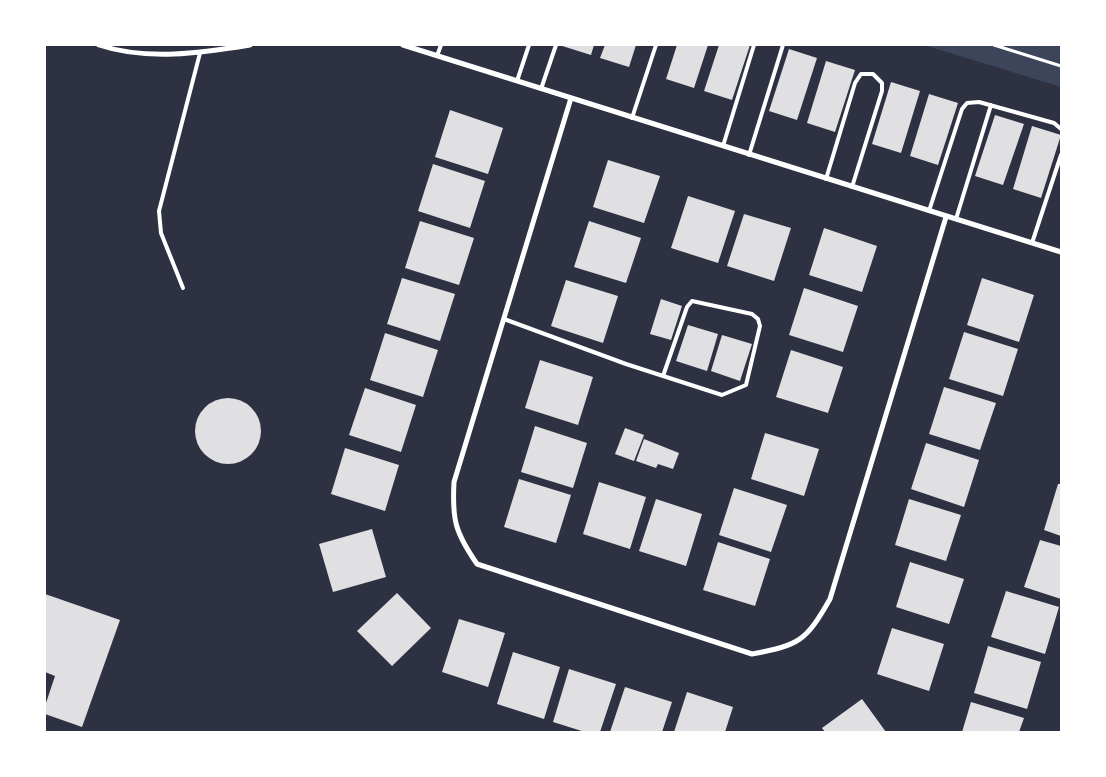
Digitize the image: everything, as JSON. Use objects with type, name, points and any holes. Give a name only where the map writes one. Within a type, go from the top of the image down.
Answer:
[{"type":"street","points":[[99,45],[152,53],[200,53],[250,45]]},
{"type":"street","points":[[403,45],[1061,252]]},
{"type":"street","points":[[570,98],[454,482],[452,512],[460,540],[477,564],[752,654],[788,647],[813,629],[830,599],[946,217]]},
{"type":"lane","points":[[438,56],[441,45]]},
{"type":"lane","points":[[517,81],[529,45]]},
{"type":"lane","points":[[541,89],[556,45]]},
{"type":"lane","points":[[632,118],[656,45]]},
{"type":"lane","points":[[723,146],[754,45]]},
{"type":"lane","points":[[749,155],[783,45]]},
{"type":"lane","points":[[183,288],[161,233],[158,211],[200,53]]},
{"type":"lane","points":[[826,179],[855,83],[861,74],[873,74],[882,83],[882,91],[852,187]]},
{"type":"lane","points":[[929,211],[962,109],[967,103],[973,101],[991,105],[1054,123],[1061,129]]},
{"type":"lane","points":[[956,219],[991,105]]},
{"type":"lane","points":[[1032,243],[1061,155]]},
{"type":"lane","points":[[504,319],[663,376],[722,395],[746,385],[760,326],[758,319],[752,314],[692,300],[687,306],[663,376]]},
{"type":"path","points":[[994,45],[1061,66]]},
{"type":"shaded area","points":[[924,45],[1061,45],[1061,87]]},
{"type":"building","points":[[559,45],[594,45],[591,55]]},
{"type":"building","points":[[605,45],[636,45],[629,67],[600,58]]},
{"type":"building","points":[[677,45],[708,45],[694,88],[666,79]]},
{"type":"building","points":[[719,45],[750,45],[732,100],[704,91]]},
{"type":"building","points":[[789,49],[817,58],[797,120],[769,111]]},
{"type":"building","points":[[826,61],[855,70],[835,132],[807,123]]},
{"type":"building","points":[[891,82],[920,91],[901,153],[872,144]]},
{"type":"building","points":[[929,94],[958,103],[938,165],[910,156]]},
{"type":"building","points":[[450,110],[503,128],[488,174],[435,157]]},
{"type":"building","points":[[995,115],[1024,124],[1003,185],[975,176]]},
{"type":"building","points":[[1032,126],[1061,135],[1041,198],[1013,189]]},
{"type":"building","points":[[608,160],[660,176],[644,223],[593,207]]},
{"type":"building","points":[[433,164],[485,181],[470,228],[418,211]]},
{"type":"building","points":[[688,196],[735,211],[718,263],[671,248]]},
{"type":"building","points":[[744,214],[791,228],[774,281],[727,266]]},
{"type":"building","points":[[420,221],[474,238],[459,285],[405,268]]},
{"type":"building","points":[[589,221],[641,238],[626,283],[574,267]]},
{"type":"building","points":[[824,228],[877,246],[862,292],[809,275]]},
{"type":"building","points":[[402,278],[455,294],[440,341],[387,324]]},
{"type":"building","points":[[982,278],[1034,295],[1019,342],[967,325]]},
{"type":"building","points":[[566,280],[618,296],[603,343],[551,326]]},
{"type":"building","points":[[804,288],[858,306],[843,352],[789,335]]},
{"type":"building","points":[[661,299],[682,306],[671,340],[650,334]]},
{"type":"building","points":[[688,325],[718,334],[707,371],[676,361]]},
{"type":"building","points":[[964,332],[1018,349],[1003,396],[949,379]]},
{"type":"building","points":[[385,333],[438,350],[423,397],[370,380]]},
{"type":"building","points":[[722,335],[752,344],[740,381],[711,371]]},
{"type":"building","points":[[791,350],[843,367],[828,413],[776,397]]},
{"type":"building","points":[[540,360],[593,377],[578,425],[525,408]]},
{"type":"building","points":[[944,387],[996,403],[980,450],[929,434]]},
{"type":"building","points":[[365,388],[416,405],[401,452],[349,435]]},
{"type":"building","points":[[221,398],[235,398],[247,403],[256,412],[261,424],[259,444],[252,455],[235,464],[221,464],[209,459],[200,450],[195,438],[195,424],[200,412],[209,403]]},
{"type":"building","points":[[535,426],[587,443],[573,488],[521,472]]},
{"type":"building","points":[[625,428],[644,435],[634,461],[615,454]]},
{"type":"building","points":[[765,433],[819,449],[804,496],[751,479]]},
{"type":"building","points":[[644,439],[679,453],[673,469],[658,464],[656,468],[636,461]]},
{"type":"building","points":[[926,443],[979,460],[964,507],[911,489]]},
{"type":"building","points":[[345,448],[399,465],[385,511],[331,494]]},
{"type":"building","points":[[519,479],[571,495],[556,543],[504,527]]},
{"type":"building","points":[[599,482],[646,497],[630,549],[583,534]]},
{"type":"building","points":[[1058,484],[1061,484],[1061,536],[1044,530]]},
{"type":"building","points":[[734,488],[787,505],[771,552],[719,535]]},
{"type":"building","points":[[656,499],[702,514],[686,566],[639,551]]},
{"type":"building","points":[[909,499],[961,515],[946,561],[895,545]]},
{"type":"building","points":[[372,529],[386,577],[333,592],[319,544]]},
{"type":"building","points":[[1040,540],[1061,546],[1061,599],[1024,587]]},
{"type":"building","points":[[718,542],[770,559],[755,606],[703,590]]},
{"type":"building","points":[[910,562],[964,579],[949,624],[896,607]]},
{"type":"building","points":[[1006,591],[1059,607],[1045,654],[991,637]]},
{"type":"building","points":[[397,593],[431,628],[392,666],[357,631]]},
{"type":"building","points":[[45,594],[120,620],[82,727],[45,714],[45,706],[55,676],[45,672]]},
{"type":"building","points":[[459,619],[505,633],[488,687],[442,672]]},
{"type":"building","points":[[892,628],[944,644],[929,691],[877,674]]},
{"type":"building","points":[[988,646],[1041,662],[1027,709],[974,693]]},
{"type":"building","points":[[513,652],[560,667],[544,719],[497,704]]},
{"type":"building","points":[[569,669],[616,684],[600,732],[585,732],[553,722]]},
{"type":"building","points":[[625,687],[672,702],[662,732],[610,732]]},
{"type":"building","points":[[687,692],[733,707],[725,732],[674,732]]},
{"type":"building","points":[[862,699],[886,732],[825,732],[822,728]]},
{"type":"building","points":[[971,702],[1024,718],[1019,732],[962,732]]}]
